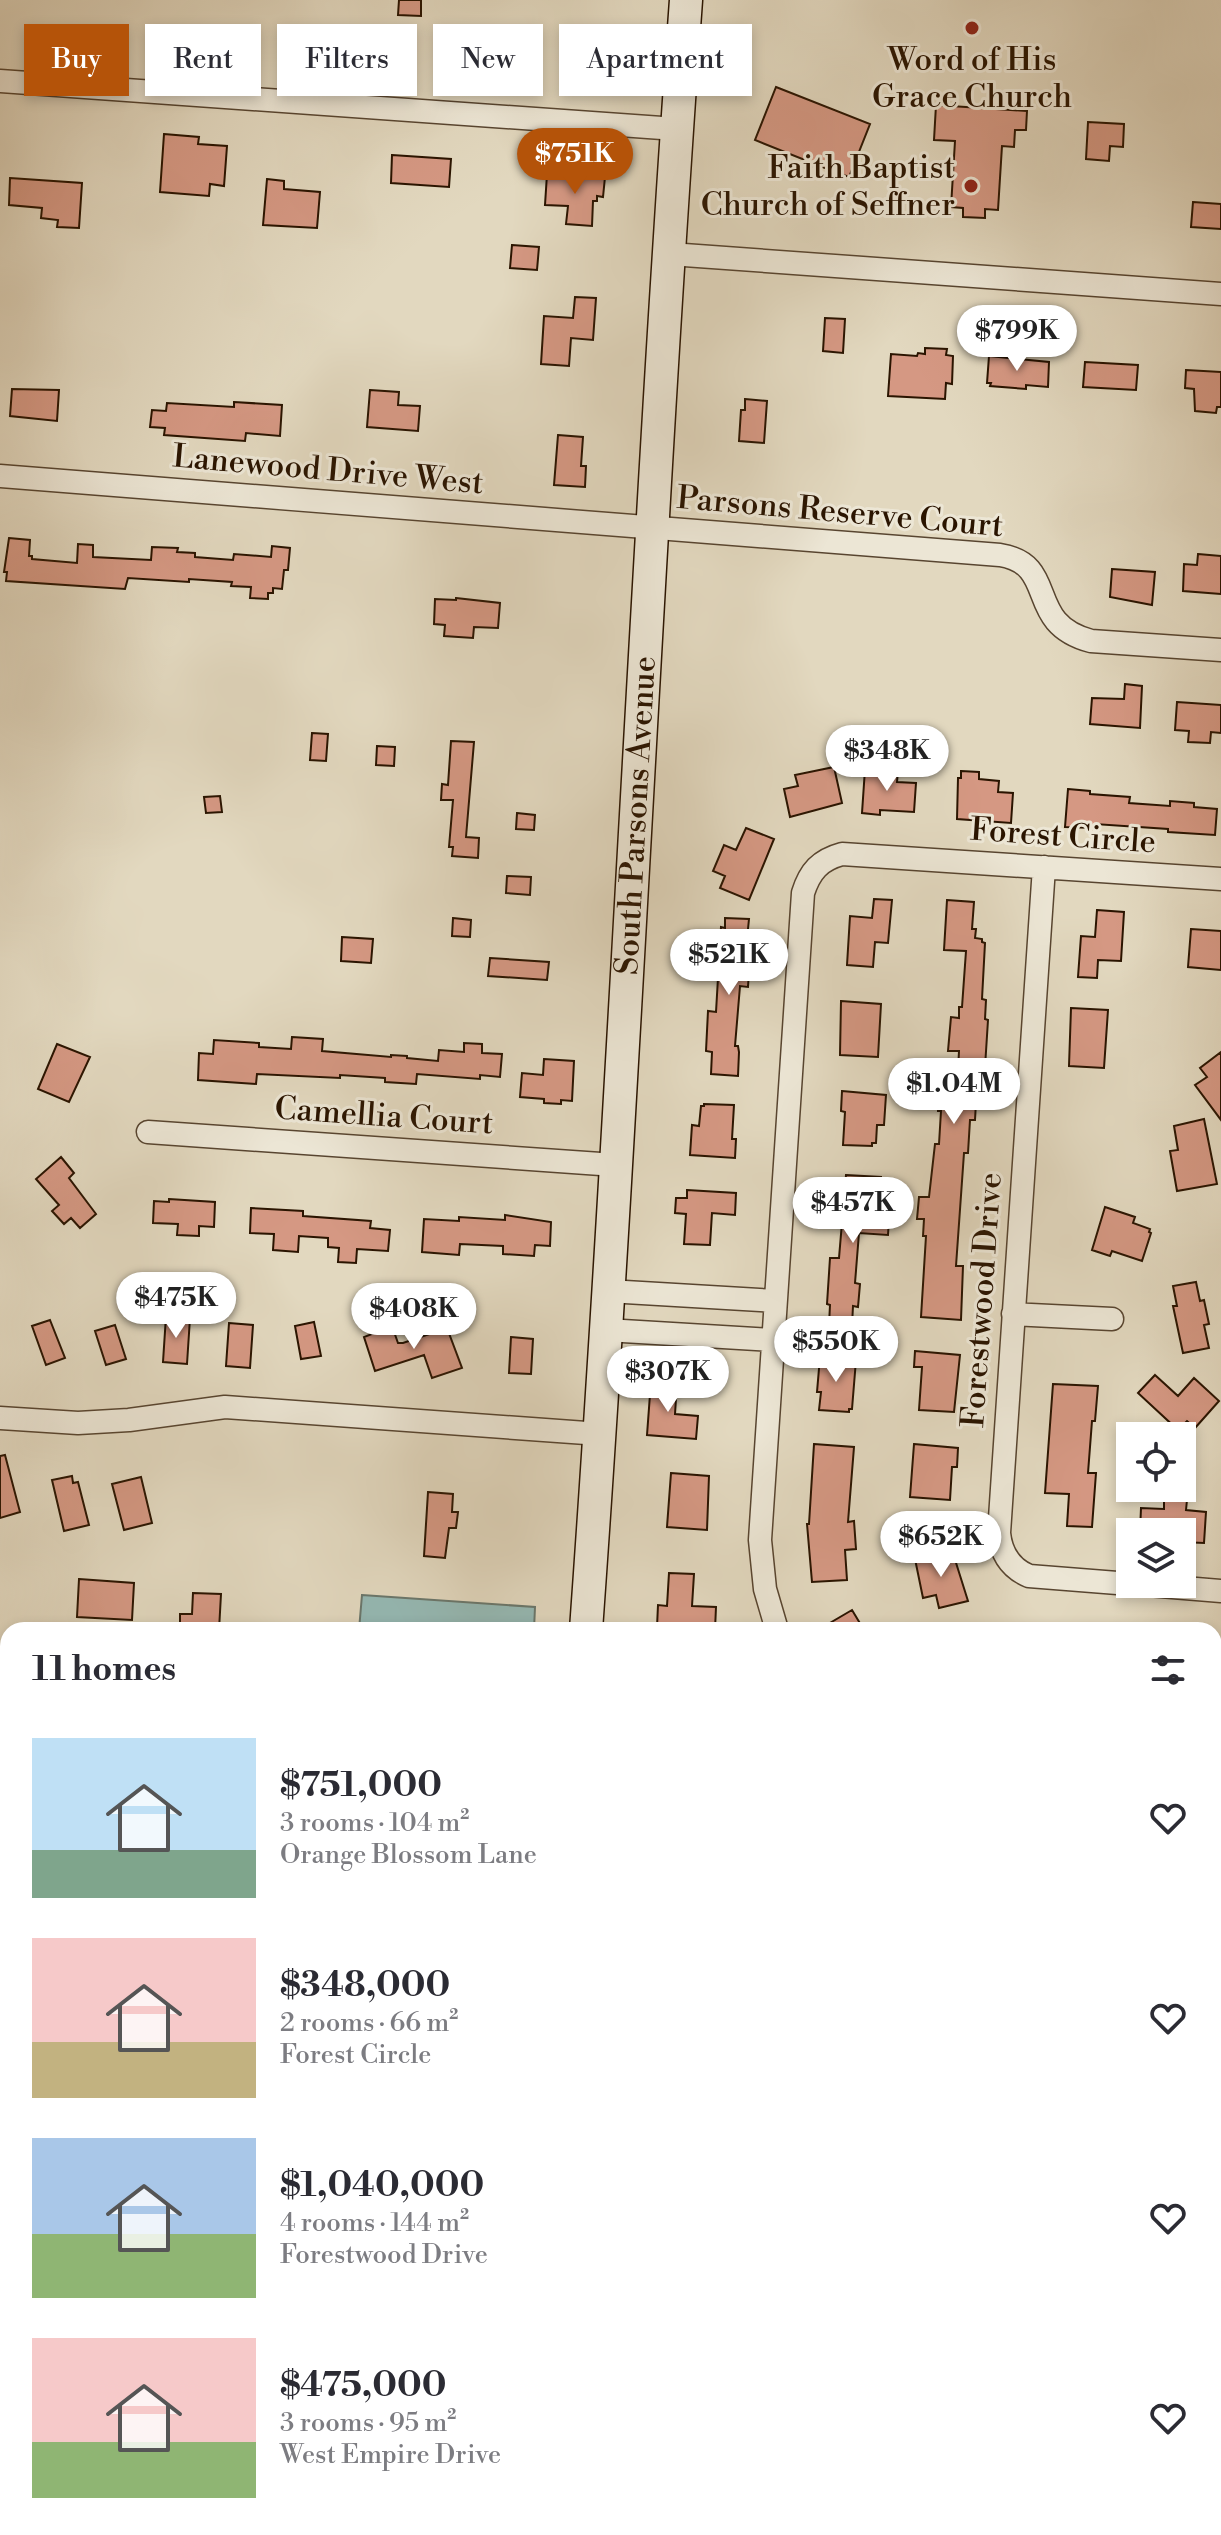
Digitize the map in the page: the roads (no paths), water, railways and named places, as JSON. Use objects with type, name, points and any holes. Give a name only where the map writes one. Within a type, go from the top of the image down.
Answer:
[{"type":"main road","name":"South Parsons Avenue","points":[[587,1622],[600,1434],[650,527],[686,0]]},
{"type":"street","points":[[0,81],[676,129]]},
{"type":"street","points":[[670,254],[1221,294]]},
{"type":"street","name":"Lanewood Drive West","points":[[0,476],[650,527]]},
{"type":"street","name":"Parsons Reserve Court","points":[[650,527],[1013,557],[1033,570],[1045,606],[1052,617],[1075,637],[1091,641],[1221,650]]},
{"type":"street","name":"Forest Circle","points":[[775,1622],[765,1589],[760,1540],[803,893],[808,878],[826,858],[842,854],[1221,879]]},
{"type":"street","name":"Forestwood Drive","points":[[1044,867],[1000,1547],[1017,1571],[1029,1576],[1116,1583]]},
{"type":"street","name":"Camellia Court","points":[[148,1132],[615,1165]]},
{"type":"street","points":[[608,1291],[775,1301]]},
{"type":"street","points":[[1013,1314],[1112,1319]]},
{"type":"street","points":[[606,1330],[773,1340]]},
{"type":"street","points":[[0,1418],[78,1423],[129,1420],[225,1407],[600,1434]]},
{"type":"street","points":[[1196,1589],[1221,1591]]},
{"type":"water","points":[[362,1595],[535,1607],[534,1622],[360,1622]]},
{"type":"place","name":"Word of His Grace Church","points":[[972,28]]},
{"type":"place","name":"Faith Baptist Church of Seffner","points":[[971,186]]}]
